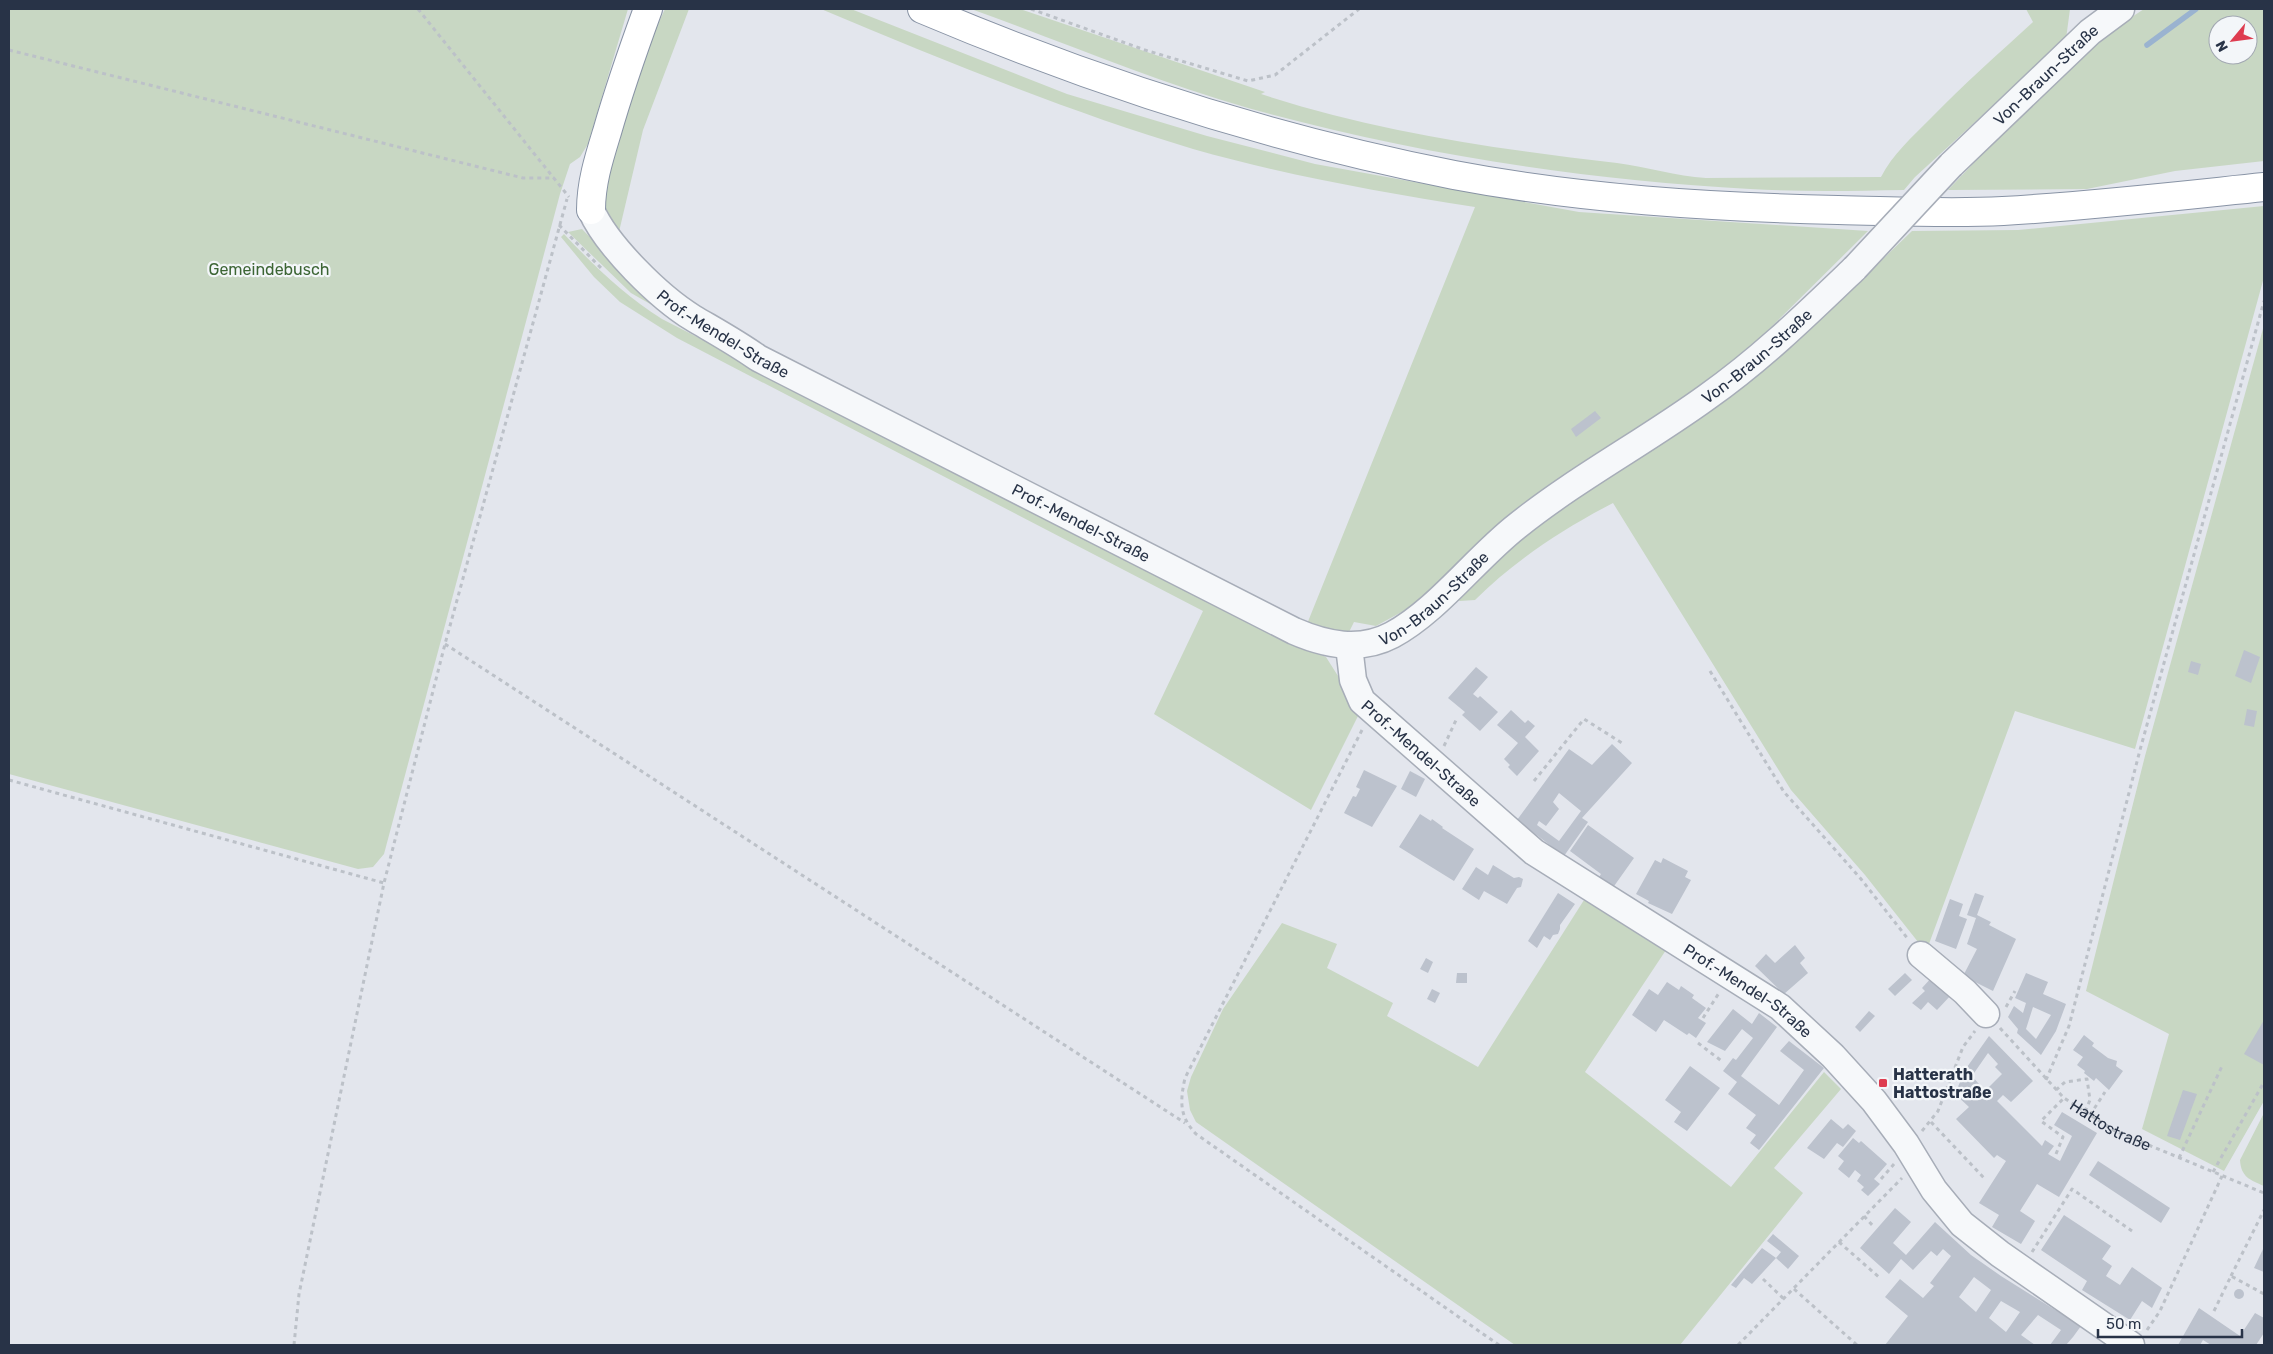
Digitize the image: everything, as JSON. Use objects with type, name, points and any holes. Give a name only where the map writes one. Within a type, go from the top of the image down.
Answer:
[{"type":"highway","points":[[591,210],[591,196],[597,167],[624,75],[648,9]]},
{"type":"highway","points":[[922,9],[983,35],[1130,88],[1256,127],[1366,156],[1455,175],[1556,190],[1657,201],[1773,209],[2002,212],[2264,187]]},
{"type":"street","name":"Von-Braun-Straße","points":[[1350,646],[1375,642],[1392,635],[1408,624],[1428,609],[1516,526],[1569,486],[1706,398],[1762,357],[1855,268],[1951,165],[2090,32],[2121,9]]},
{"type":"street","name":"Prof.-Mendel-Straße","points":[[591,210],[603,233],[682,311],[729,337],[758,358],[1294,630],[1331,645],[1350,646],[1353,680],[1362,701],[1372,710],[1534,852],[1780,1008],[1809,1032],[1853,1076],[1911,1153],[1942,1201],[1962,1224],[2021,1269],[2139,1338]]},
{"type":"street","points":[[1921,955],[1964,992],[1986,1014]]},
{"type":"path","points":[[294,1345],[299,1294],[384,884],[445,644],[568,196],[418,9]]},
{"type":"path","points":[[1031,9],[1145,50],[1248,81],[1275,75],[1359,9]]},
{"type":"path","points":[[9,50],[523,178],[554,178]]},
{"type":"path","points":[[2046,1080],[2069,1026],[2140,750],[2264,301]]},
{"type":"path","points":[[445,644],[1186,1123],[1196,1134],[1499,1345]]},
{"type":"path","points":[[1710,672],[1784,792],[1862,879],[1921,955]]},
{"type":"path","points":[[1186,1123],[1182,1108],[1185,1078],[1372,710]]},
{"type":"path","points":[[1435,764],[1457,718]]},
{"type":"path","points":[[1534,781],[1584,719],[1622,744]]},
{"type":"path","points":[[9,780],[384,884]]},
{"type":"path","points":[[1738,1345],[1864,1216],[1911,1153],[1938,1111],[1963,1046],[1986,1014]]},
{"type":"path","name":"Hattostraße","points":[[1986,1014],[2055,1090],[2085,1112],[2115,1131],[2264,1193]]},
{"type":"path","points":[[1698,1043],[1724,1062]]},
{"type":"path","points":[[2179,1158],[2223,1064]]},
{"type":"path","points":[[2055,1090],[2065,1082],[2087,1079],[2090,1100],[2085,1112]]},
{"type":"path","points":[[2213,1172],[2264,1082]]},
{"type":"path","points":[[2090,1115],[2105,1092]]},
{"type":"path","points":[[2056,1154],[2063,1137],[2041,1121],[2064,1098]]},
{"type":"path","points":[[1931,1122],[1985,1180]]},
{"type":"path","points":[[2139,1338],[2160,1311],[2222,1176]]},
{"type":"path","points":[[2021,1269],[2072,1189],[2132,1231]]},
{"type":"path","points":[[2214,1311],[2264,1210]]},
{"type":"path","points":[[1864,1216],[1874,1227]]},
{"type":"path","points":[[1840,1242],[1880,1278]]},
{"type":"path","points":[[2231,1276],[2264,1294]]},
{"type":"path","points":[[1763,1279],[1784,1298]]},
{"type":"path","points":[[1794,1289],[1857,1345]]},
{"type":"green space","name":"Gemeindebusch","points":[[9,9],[628,9],[588,144],[580,157],[570,164],[560,194],[384,854],[373,867],[358,869],[9,774]]},
{"type":"green space","points":[[665,9],[689,9],[643,130],[618,236],[602,205],[602,197],[637,78]]},
{"type":"green space","points":[[821,9],[851,9],[1067,94],[1207,136],[1315,164],[1579,212],[1868,231],[1729,369],[1480,546],[1409,608],[1376,626],[1354,622],[1349,632],[1328,630],[1307,624],[1475,207],[1333,182],[1193,149],[1098,118],[959,66]]},
{"type":"green space","points":[[971,9],[1020,9],[1265,92],[1261,94],[1348,119],[1482,145],[1617,163],[1706,178],[1881,177],[1897,153],[1910,139],[2033,22],[2026,9],[2070,9],[2066,39],[1915,177],[1904,190],[1788,191],[1687,185],[1560,171],[1433,151],[1371,138],[1248,108],[1178,86]]},
{"type":"green space","points":[[2144,9],[2264,9],[2264,161],[2175,171],[2087,189],[1948,190],[2017,117],[2065,70]]},
{"type":"green space","points":[[2264,206],[2264,277],[2135,749],[2015,711],[1926,952],[1865,875],[1791,790],[1613,503],[1540,546],[1490,585],[1475,600],[1460,601],[1453,598],[1493,557],[1838,302],[1912,231],[2018,230]]},
{"type":"green space","points":[[582,229],[611,259],[715,341],[631,293],[568,232]]},
{"type":"green space","points":[[564,234],[610,280],[662,319],[1299,646],[1326,657],[1357,706],[1358,716],[1311,810],[1154,714],[1203,611],[677,338],[620,302],[594,277],[561,237]]},
{"type":"green space","points":[[2264,325],[2264,1101],[2224,1171],[2142,1129],[2169,1034],[2086,991],[2145,756]]},
{"type":"green space","points":[[1584,900],[1666,950],[1585,1072],[1731,1187],[1824,1072],[1841,1089],[1774,1168],[1803,1193],[1680,1345],[1515,1345],[1196,1122],[1190,1110],[1187,1091],[1191,1077],[1223,1009],[1282,923],[1337,944],[1327,968],[1393,1003],[1387,1016],[1478,1067]]},
{"type":"green space","points":[[2264,1113],[2264,1186],[2251,1180],[2244,1174],[2240,1160]]},
{"type":"building","points":[[1595,411],[1601,418],[1576,437],[1571,429]]},
{"type":"building","points":[[2244,650],[2260,657],[2251,683],[2235,676]]},
{"type":"building","points":[[2191,661],[2201,664],[2198,675],[2188,672]]},
{"type":"building","points":[[1476,667],[1488,677],[1473,694],[1478,698],[1480,696],[1498,712],[1480,731],[1462,715],[1465,712],[1448,698]]},
{"type":"building","points":[[2247,709],[2257,711],[2254,727],[2244,725]]},
{"type":"building","points":[[1511,710],[1525,723],[1528,720],[1535,726],[1525,737],[1539,751],[1517,776],[1508,767],[1510,765],[1504,759],[1518,743],[1497,725]]},
{"type":"building","points":[[1612,744],[1632,763],[1582,818],[1588,822],[1564,856],[1517,820],[1569,749],[1592,765]],"holes":[[[1559,793],[1581,811],[1559,841],[1537,825],[1539,821],[1546,826],[1559,809],[1553,802]]]},
{"type":"building","points":[[1364,770],[1397,786],[1372,827],[1344,813],[1353,796],[1356,797],[1360,789],[1356,787]]},
{"type":"building","points":[[1410,771],[1425,779],[1416,797],[1401,789]]},
{"type":"building","points":[[1420,814],[1431,821],[1432,819],[1442,828],[1474,849],[1454,881],[1399,847]]},
{"type":"building","points":[[1588,825],[1634,858],[1612,889],[1598,879],[1601,874],[1570,851]]},
{"type":"building","points":[[1663,858],[1688,871],[1685,877],[1691,880],[1672,914],[1648,903],[1649,901],[1636,894],[1655,860],[1661,863]]},
{"type":"building","points":[[1493,865],[1514,878],[1519,877],[1523,879],[1521,887],[1517,888],[1507,904],[1484,891],[1479,900],[1462,889],[1476,867],[1488,875]]},
{"type":"building","points":[[1558,893],[1575,904],[1560,925],[1558,934],[1553,935],[1550,940],[1544,936],[1537,948],[1528,941]]},
{"type":"building","points":[[1975,893],[1984,896],[1977,915],[1991,922],[1989,925],[2016,939],[1993,991],[1963,976],[1977,949],[1967,944],[1976,918],[1967,915]]},
{"type":"building","points":[[1950,899],[1963,904],[1959,916],[1967,919],[1956,949],[1935,941]]},
{"type":"building","points":[[1795,945],[1805,958],[1800,963],[1808,973],[1784,994],[1755,966],[1766,954],[1775,963]]},
{"type":"building","points":[[1426,958],[1433,962],[1428,973],[1420,969]]},
{"type":"building","points":[[1457,973],[1467,973],[1467,983],[1456,983]]},
{"type":"building","points":[[1905,973],[1912,980],[1895,996],[1888,989]]},
{"type":"building","points":[[2026,973],[2048,982],[2043,994],[2066,1004],[2056,1031],[2041,1055],[2017,1033],[2018,1029],[2008,1017],[2014,1006],[2023,1013],[2026,1003],[2015,998]],"holes":[[[2033,1007],[2051,1015],[2036,1039],[2026,1029]]]},
{"type":"building","points":[[1933,976],[1952,994],[1937,1010],[1928,1002],[1921,1010],[1912,1003],[1925,991],[1922,988]]},
{"type":"building","points":[[1667,982],[1679,990],[1681,986],[1694,995],[1692,998],[1706,1008],[1698,1018],[1706,1023],[1696,1038],[1689,1033],[1687,1035],[1664,1020],[1656,1032],[1632,1015],[1649,989],[1658,995]]},
{"type":"building","points":[[1432,989],[1440,993],[1435,1003],[1427,999]]},
{"type":"building","points":[[1733,1009],[1752,1024],[1759,1013],[1777,1027],[1741,1076],[1779,1105],[1804,1070],[1780,1051],[1789,1041],[1824,1068],[1759,1150],[1750,1143],[1756,1135],[1746,1128],[1756,1115],[1728,1094],[1737,1082],[1723,1071],[1733,1058],[1736,1060],[1753,1038],[1742,1029],[1725,1051],[1707,1042]]},
{"type":"building","points":[[1869,1011],[1875,1016],[1860,1032],[1855,1027]]},
{"type":"building","points":[[2264,1020],[2264,1065],[2244,1054]]},
{"type":"building","points":[[2084,1035],[2094,1043],[2092,1046],[2108,1058],[2117,1061],[2116,1066],[2123,1071],[2109,1090],[2096,1078],[2094,1081],[2077,1065],[2083,1057],[2073,1050]]},
{"type":"building","points":[[1989,1036],[2033,1081],[2011,1102],[2003,1095],[1997,1101],[2042,1146],[2045,1140],[2054,1146],[2048,1154],[2060,1161],[2072,1136],[2054,1125],[2062,1112],[2097,1133],[2059,1197],[2037,1184],[2020,1211],[2035,1221],[2021,1244],[1992,1227],[1999,1215],[1979,1203],[2006,1161],[1997,1155],[1994,1158],[1956,1119],[1969,1107],[1955,1094],[1965,1070]],"holes":[[[1988,1053],[1998,1064],[1995,1067],[2002,1074],[1985,1091],[1972,1076]]]},
{"type":"building","points":[[1690,1066],[1720,1088],[1687,1131],[1674,1122],[1681,1112],[1665,1100]]},
{"type":"building","points":[[2183,1090],[2197,1094],[2180,1140],[2167,1136]]},
{"type":"building","points":[[1831,1119],[1843,1129],[1848,1124],[1856,1131],[1843,1147],[1837,1143],[1824,1159],[1807,1148]]},
{"type":"building","points":[[1853,1138],[1859,1143],[1861,1141],[1887,1164],[1874,1179],[1880,1184],[1868,1196],[1861,1190],[1864,1187],[1857,1181],[1861,1175],[1855,1170],[1849,1178],[1838,1169],[1844,1161],[1838,1156]]},
{"type":"building","points":[[2098,1161],[2170,1208],[2161,1223],[2089,1175]]},
{"type":"building","points":[[1895,1208],[1911,1222],[1893,1243],[1906,1255],[1935,1222],[1971,1255],[2081,1326],[2066,1345],[2050,1345],[2061,1330],[2038,1315],[2021,1335],[2035,1345],[1885,1345],[1908,1316],[1885,1297],[1900,1279],[1923,1298],[1934,1286],[1930,1283],[1951,1256],[1943,1249],[1937,1256],[1931,1251],[1913,1270],[1901,1259],[1889,1274],[1860,1248]],"holes":[[[1974,1277],[1991,1290],[1976,1312],[1959,1297]],[[2001,1301],[2020,1312],[2006,1332],[1989,1318]]]},
{"type":"building","points":[[2064,1215],[2111,1246],[2102,1259],[2112,1266],[2106,1276],[2120,1285],[2132,1267],[2162,1288],[2152,1308],[2142,1301],[2130,1320],[2082,1290],[2087,1281],[2041,1250]]},
{"type":"building","points":[[1773,1234],[1799,1256],[1788,1269],[1776,1258],[1781,1252],[1767,1241]]},
{"type":"building","points":[[2264,1247],[2264,1272],[2254,1268]]},
{"type":"building","points":[[1762,1248],[1776,1258],[1752,1284],[1744,1278],[1736,1288],[1731,1285]]},
{"type":"building","points":[[2237,1289],[2241,1289],[2244,1294],[2243,1298],[2237,1299],[2234,1296],[2234,1292]]},
{"type":"building","points":[[2199,1308],[2240,1336],[2255,1313],[2264,1318],[2264,1333],[2256,1345],[2211,1345],[2203,1340],[2200,1345],[2178,1345]]},
{"type":"waterway","points":[[2147,45],[2196,9]]},
{"type":"place","name":"Hatterath Hattostraße","points":[[1883,1083]]}]
